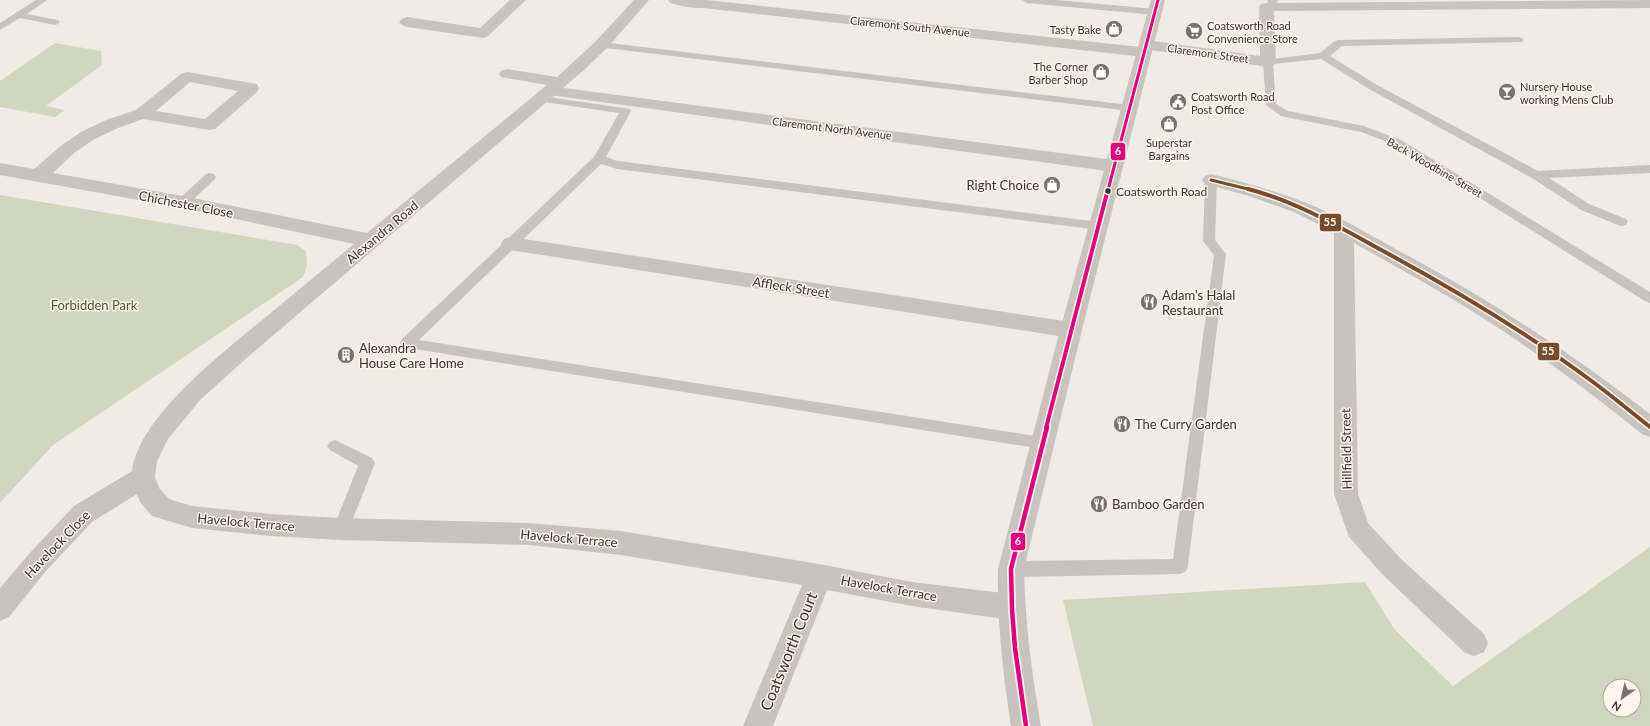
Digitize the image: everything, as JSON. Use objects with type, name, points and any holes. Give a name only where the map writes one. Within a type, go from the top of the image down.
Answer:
[{"type":"street","points":[[407,22],[483,33],[519,0]]},
{"type":"street","name":"Alexandra Road","points":[[143,477],[145,461],[160,432],[193,393],[550,91],[601,45],[642,0]]},
{"type":"street","name":"Claremont South Avenue","points":[[675,0],[1146,48]]},
{"type":"street","name":"Back Woodbine Street","points":[[1268,62],[1266,7],[1272,3],[1650,4]]},
{"type":"street","points":[[1026,726],[1013,643],[1011,569],[1071,330],[1157,6]]},
{"type":"street","name":"Claremont Street","points":[[1146,48],[1268,62]]},
{"type":"street","points":[[507,74],[550,91]]},
{"type":"street","points":[[38,176],[68,149],[87,136],[112,124],[142,114],[187,77],[251,88],[209,126],[142,114]]},
{"type":"street","name":"Claremont North Avenue","points":[[550,91],[1114,166]]},
{"type":"street","name":"Chichester Close","points":[[0,170],[183,202],[371,241]]},
{"type":"street","points":[[1211,180],[1277,199],[1344,229],[1431,277],[1510,325],[1593,382],[1650,427]]},
{"type":"street","name":"Hillfield Street","points":[[1344,229],[1346,494],[1358,529],[1392,566],[1474,643]]},
{"type":"street","name":"Affleck Street","points":[[512,244],[1071,330]]},
{"type":"street","name":"Havelock Terrace","points":[[143,477],[149,494],[161,508],[192,518],[270,525],[341,529],[529,534],[621,542],[819,576],[912,594],[1011,607]]},
{"type":"street","name":"Havelock Close","points":[[0,608],[37,563],[82,514],[143,477]]},
{"type":"street","name":"Coatsworth Court","points":[[758,726],[819,576]]},
{"type":"lane","points":[[0,27],[42,0]]},
{"type":"lane","points":[[1027,0],[1157,6]]},
{"type":"lane","points":[[19,15],[55,22]]},
{"type":"lane","points":[[1268,62],[1323,56],[1339,44],[1518,40]]},
{"type":"lane","points":[[601,45],[1130,108]]},
{"type":"lane","points":[[1323,56],[1373,87],[1536,175],[1585,206],[1622,222]]},
{"type":"lane","name":"Back Woodbine Street","points":[[1268,62],[1272,105],[1285,114],[1364,129],[1397,142],[1650,298]]},
{"type":"lane","points":[[550,91],[626,112],[599,159],[407,343],[1042,443]]},
{"type":"lane","points":[[599,159],[617,165],[1099,226]]},
{"type":"lane","points":[[1536,175],[1650,169]]},
{"type":"lane","points":[[183,202],[210,177]]},
{"type":"lane","points":[[1011,569],[1180,566],[1220,254],[1209,241],[1211,180]]},
{"type":"lane","points":[[335,446],[367,463],[341,529]]},
{"type":"green space","points":[[55,43],[101,51],[102,65],[46,106],[65,110],[55,117],[0,107],[0,81]]},
{"type":"green space","name":"Forbidden Park","points":[[0,195],[297,245],[306,251],[307,266],[303,277],[53,445],[0,503]]},
{"type":"green space","points":[[1650,547],[1650,726],[1093,726],[1063,600],[1365,582],[1395,630],[1453,686]]},
{"type":"transit line","name":"6","points":[[1026,726],[1015,648],[1011,569],[1071,330],[1158,0]]},
{"type":"transit line","name":"55","points":[[1211,180],[1255,191],[1301,208],[1344,229],[1431,277],[1510,325],[1593,382],[1650,427]]},
{"type":"place","name":"Tasty Bake","points":[[1114,29]]},
{"type":"place","name":"Coatsworth Road Convenience Store","points":[[1194,31]]},
{"type":"place","name":"The Corner Barber Shop","points":[[1101,72]]},
{"type":"place","name":"Nursery House working Mens Club","points":[[1507,92]]},
{"type":"place","name":"Coatsworth Road Post Office","points":[[1178,102]]},
{"type":"place","name":"Superstar Bargains","points":[[1169,124]]},
{"type":"place","name":"Right Choice","points":[[1052,185]]},
{"type":"place","name":"Coatsworth Road","points":[[1108,191]]},
{"type":"place","name":"Adam's Halal Restaurant","points":[[1149,302]]},
{"type":"place","name":"Alexandra House Care Home","points":[[346,355]]},
{"type":"place","name":"The Curry Garden","points":[[1122,424]]},
{"type":"place","name":"Bamboo Garden","points":[[1099,504]]}]
